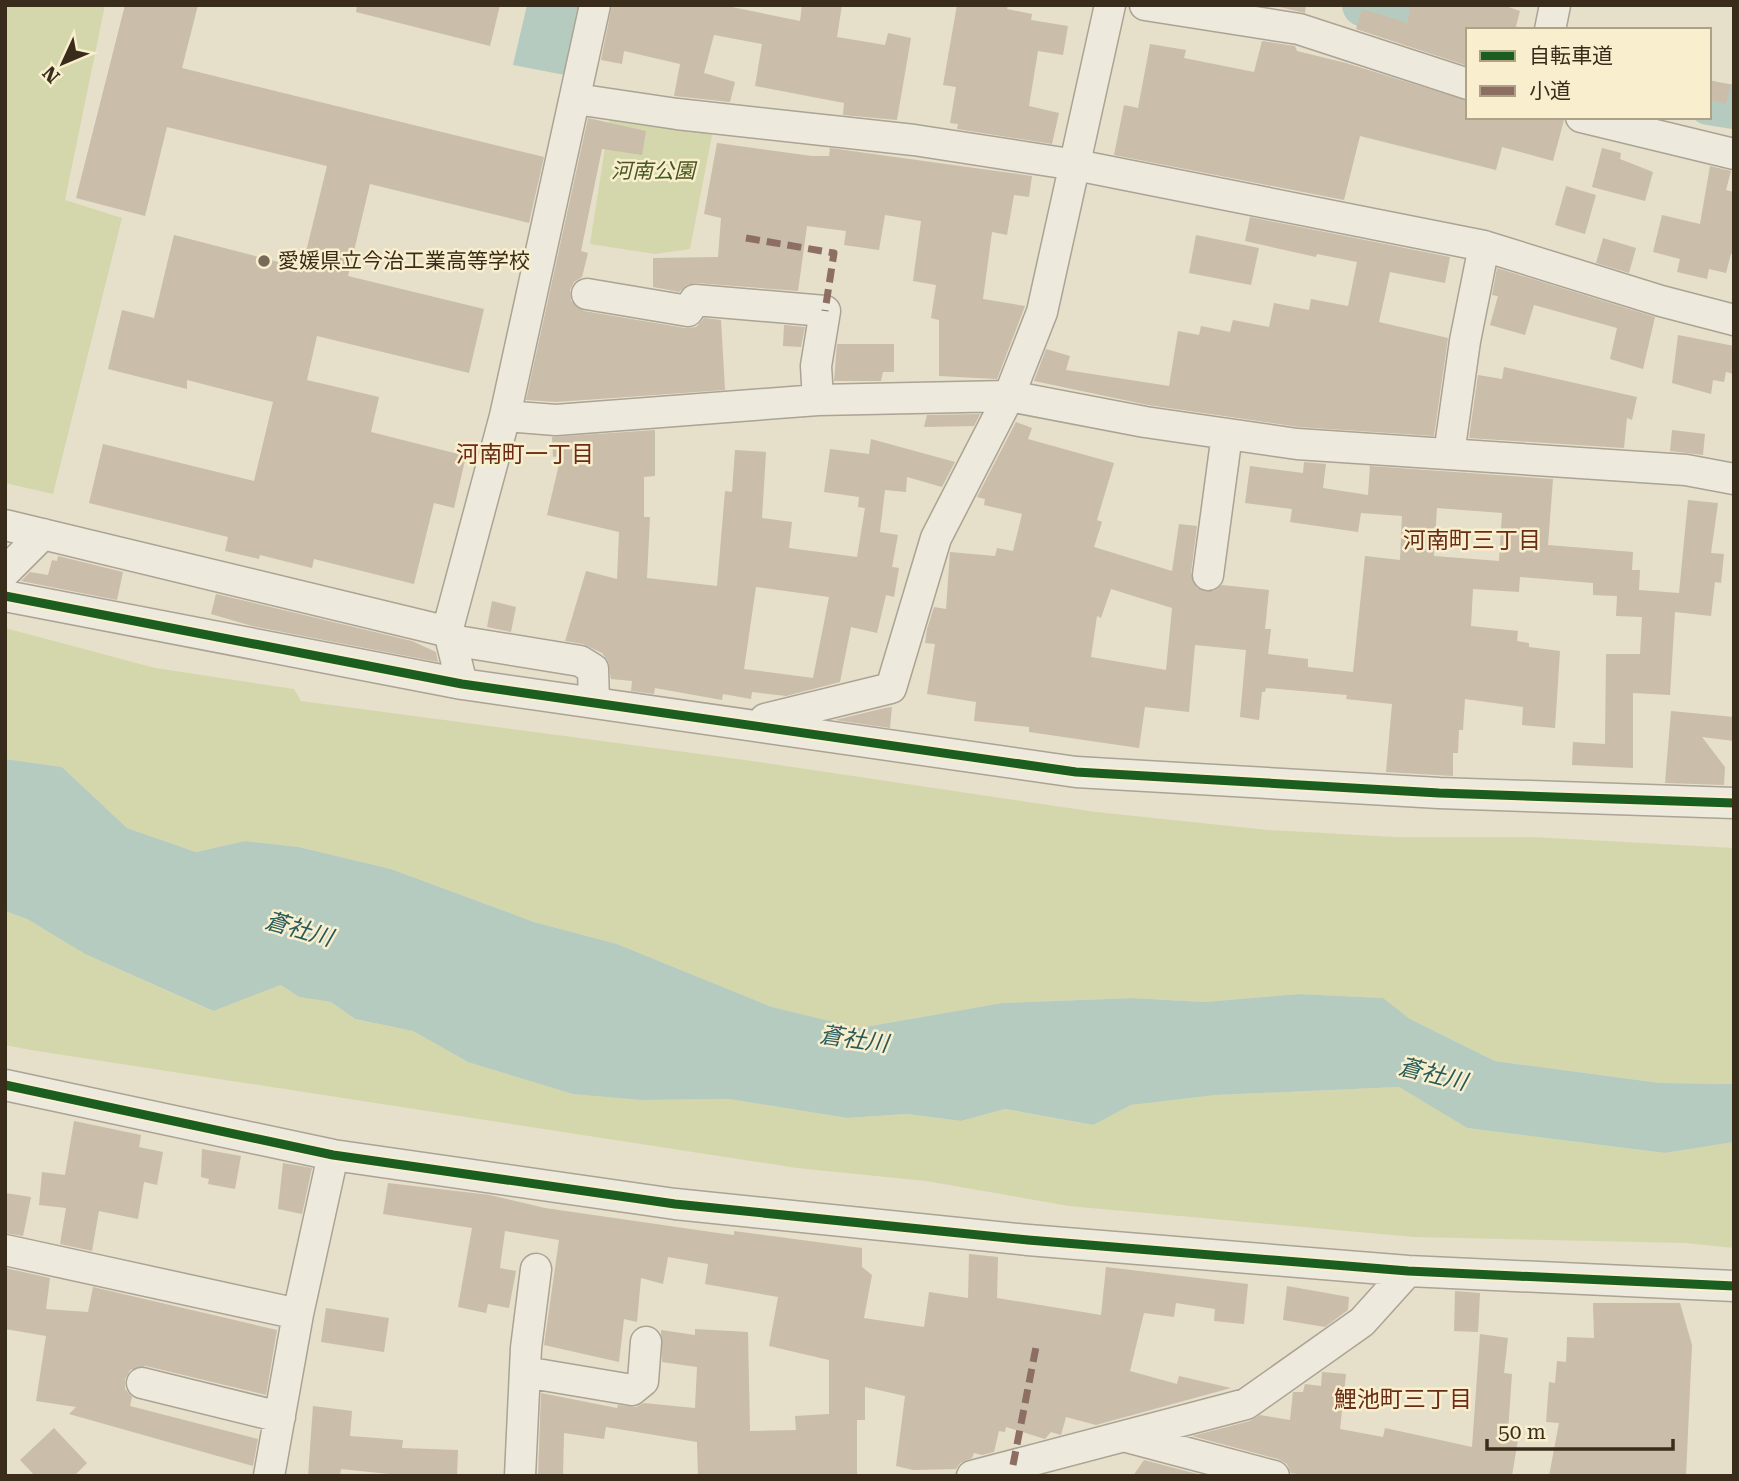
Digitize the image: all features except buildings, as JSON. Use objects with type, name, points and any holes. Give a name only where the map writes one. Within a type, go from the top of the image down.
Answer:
[{"type":"street","points":[[462,684],[450,636],[505,416],[595,5]]},
{"type":"street","points":[[750,723],[891,688],[936,538],[1009,396],[1042,312],[1110,5]]},
{"type":"street","points":[[1144,5],[1299,29],[1466,83]]},
{"type":"street","points":[[576,99],[677,114],[914,140],[1076,165],[1484,246],[1661,301],[1734,320]]},
{"type":"street","points":[[1589,119],[1734,154]]},
{"type":"street","points":[[1450,454],[1465,341],[1484,246]]},
{"type":"street","points":[[587,294],[688,311],[695,300],[825,311],[816,366],[818,400]]},
{"type":"street","points":[[505,416],[556,420],[818,400],[1009,396],[1145,422],[1297,443],[1686,470],[1734,479]]},
{"type":"street","points":[[1208,575],[1227,434]]},
{"type":"street","points":[[5,526],[450,636],[580,661],[593,669],[594,702]]},
{"type":"street","points":[[5,572],[43,534]]},
{"type":"street","points":[[5,596],[462,684],[750,723],[1076,772],[1438,793],[1734,803]]},
{"type":"street","points":[[5,1085],[333,1155],[676,1204],[1028,1240],[1408,1271],[1734,1286]]},
{"type":"street","points":[[269,1476],[298,1314],[333,1155]]},
{"type":"street","points":[[5,1250],[298,1314]]},
{"type":"street","points":[[520,1476],[525,1372],[536,1269]]},
{"type":"street","points":[[972,1476],[1246,1404],[1362,1322],[1408,1271]]},
{"type":"street","points":[[525,1372],[632,1390],[643,1381],[646,1342]]},
{"type":"street","points":[[142,1383],[280,1417]]},
{"type":"street","points":[[1123,1436],[1274,1476]]},
{"type":"green space","points":[[5,5],[105,5],[65,200],[122,218],[53,494],[5,483]]},
{"type":"green space","name":"河南公園","points":[[611,109],[714,125],[690,249],[655,254],[590,244]]},
{"type":"green space","points":[[5,628],[155,668],[294,689],[301,701],[745,760],[1096,812],[1268,830],[1395,837],[1533,837],[1734,848],[1734,1084],[1660,1083],[1495,1061],[1410,1019],[1382,998],[1299,994],[1204,1002],[1132,998],[1002,1003],[859,1028],[772,1007],[617,944],[534,922],[391,869],[299,847],[245,841],[196,852],[127,828],[62,767],[5,759]]},
{"type":"green space","points":[[5,911],[27,919],[85,954],[212,1011],[281,985],[299,997],[331,1002],[355,1019],[413,1031],[468,1062],[642,1100],[729,1099],[847,1118],[907,1114],[961,1121],[1005,1109],[1092,1125],[1131,1105],[1216,1095],[1399,1087],[1467,1128],[1665,1153],[1734,1142],[1734,1248],[1685,1243],[1414,1237],[1069,1206],[926,1181],[797,1168],[5,1045]]},
{"type":"water","points":[[527,5],[582,5],[565,75],[513,65]]},
{"type":"water","name":"蒼社川","points":[[5,759],[62,767],[127,828],[196,852],[245,841],[299,847],[391,869],[534,922],[617,944],[772,1007],[859,1028],[1002,1003],[1132,998],[1204,1002],[1299,994],[1383,998],[1410,1019],[1495,1061],[1660,1083],[1734,1084],[1734,1142],[1665,1153],[1467,1128],[1399,1087],[1216,1095],[1131,1105],[1093,1125],[1005,1109],[961,1121],[907,1114],[847,1118],[729,1099],[642,1100],[573,1094],[468,1062],[413,1031],[355,1019],[331,1002],[299,997],[281,985],[213,1011],[85,954],[27,919],[5,911]]},
{"type":"waterway","points":[[1364,5],[1466,37]]},
{"type":"waterway","points":[[1711,103],[1734,107]]},
{"type":"marked path","points":[[746,238],[834,253],[825,311]]},
{"type":"marked path","points":[[1013,1465],[1037,1342]]},
{"type":"cycle path","points":[[5,596],[462,684],[1076,772],[1439,793],[1734,803]]},
{"type":"cycle path","points":[[5,1085],[333,1155],[675,1204],[1028,1240],[1408,1271],[1734,1286]]},
{"type":"place","name":"愛媛県立今治工業高等学校","points":[[264,261]]},
{"type":"district","name":"河南町一丁目","points":[[525,454]]},
{"type":"district","name":"河南町三丁目","points":[[1472,540]]},
{"type":"district","name":"鯉池町三丁目","points":[[1403,1399]]}]
